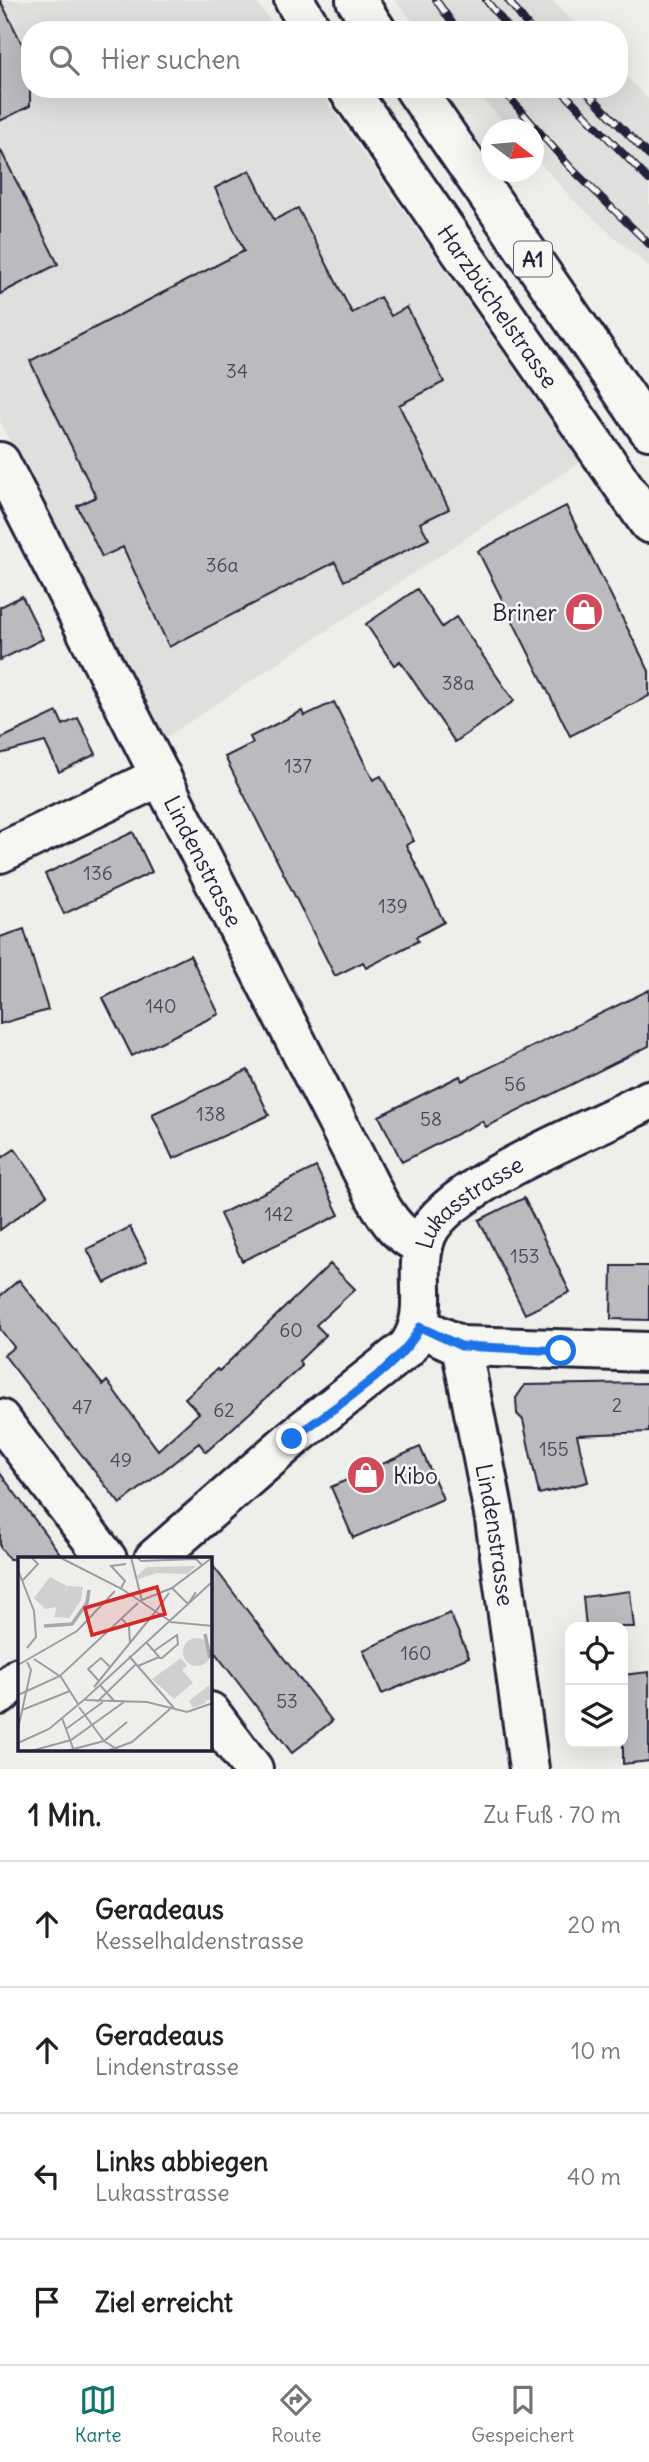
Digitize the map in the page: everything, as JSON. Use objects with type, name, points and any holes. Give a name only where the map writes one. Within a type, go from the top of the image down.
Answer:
[{"type":"main road","points":[[294,0],[307,21]]},
{"type":"main road","points":[[356,0],[370,21]]},
{"type":"main road","name":"Harzbüchelstrasse","points":[[354,98],[649,523]]},
{"type":"main road","name":"A1","points":[[421,98],[649,430]]},
{"type":"main road","name":"Lindenstrasse","points":[[0,462],[392,1227],[423,1246]]},
{"type":"main road","points":[[0,853],[161,776]]},
{"type":"main road","name":"Lukasstrasse","points":[[420,1327],[423,1246],[434,1222],[469,1191],[649,1100]]},
{"type":"main road","points":[[156,1557],[292,1439],[390,1363],[407,1348],[420,1327],[461,1346],[649,1352]]},
{"type":"main road","name":"Lindenstrasse","points":[[461,1346],[495,1519],[529,1769]]},
{"type":"main road","points":[[0,1419],[105,1557]]},
{"type":"main road","points":[[0,1695],[18,1679]]},
{"type":"main road","points":[[212,1715],[253,1769]]},
{"type":"shaded area","points":[[0,0],[255,0],[270,21],[21,21],[21,98],[324,98],[580,462],[159,742],[0,422]]},
{"type":"shaded area","points":[[394,0],[552,0],[572,21],[413,21]]},
{"type":"shaded area","points":[[628,78],[649,100],[649,267],[574,201],[544,167],[544,119],[501,119],[482,98],[628,98]]},
{"type":"building","points":[[0,0],[21,42],[21,98],[30,98],[30,106],[0,121]]},
{"type":"building","points":[[0,149],[58,264],[0,294]]},
{"type":"building","points":[[250,170],[274,220],[298,208],[352,313],[380,297],[391,316],[407,307],[444,382],[399,405],[449,509],[420,523],[429,539],[344,581],[335,562],[169,647],[123,547],[102,557],[77,506],[96,497],[30,361],[244,251],[215,188]]},
{"type":"building","points":[[566,506],[649,671],[649,696],[570,736],[478,551]]},
{"type":"building","points":[[417,589],[442,627],[456,617],[514,701],[455,742],[400,661],[394,665],[366,624]]},
{"type":"building","points":[[22,596],[43,639],[0,660],[0,607]]},
{"type":"building","points":[[334,702],[373,780],[381,776],[414,841],[406,845],[444,922],[416,937],[418,941],[366,968],[363,962],[335,976],[225,757],[253,743],[250,737],[302,711],[304,716]]},
{"type":"building","points":[[57,712],[63,725],[78,718],[96,754],[59,772],[45,742],[0,754],[0,739]]},
{"type":"building","points":[[133,832],[152,872],[64,914],[45,874]]},
{"type":"building","points":[[24,929],[48,1010],[0,1024],[0,937]]},
{"type":"building","points":[[190,955],[219,1014],[132,1056],[103,998]]},
{"type":"building","points":[[649,990],[649,1046],[486,1127],[482,1121],[402,1162],[379,1116],[460,1076],[462,1081]]},
{"type":"building","points":[[248,1070],[269,1115],[173,1159],[152,1114]]},
{"type":"building","points":[[15,1149],[47,1195],[0,1230],[0,1159]]},
{"type":"building","points":[[316,1167],[339,1215],[242,1261],[220,1214]]},
{"type":"building","points":[[524,1198],[570,1292],[525,1314],[479,1220]]},
{"type":"building","points":[[130,1227],[147,1261],[105,1283],[87,1249]]},
{"type":"building","points":[[330,1264],[355,1289],[316,1325],[326,1335],[299,1361],[302,1366],[206,1452],[199,1443],[120,1504],[4,1355],[14,1347],[0,1329],[0,1296],[19,1280],[103,1385],[107,1381],[158,1450],[199,1413],[185,1398],[217,1369],[219,1371]]},
{"type":"building","points":[[612,1266],[649,1266],[649,1320],[611,1319]]},
{"type":"building","points":[[649,1383],[649,1432],[577,1435],[588,1482],[539,1494],[523,1420],[517,1414],[516,1398],[525,1385]]},
{"type":"building","points":[[420,1447],[443,1499],[353,1538],[331,1487]]},
{"type":"building","points":[[0,1473],[63,1557],[9,1559],[0,1547]]},
{"type":"building","points":[[212,1565],[332,1721],[292,1753],[212,1649]]},
{"type":"building","points":[[630,1591],[634,1627],[628,1627],[628,1622],[586,1622],[583,1597]]},
{"type":"building","points":[[450,1613],[469,1657],[382,1694],[363,1650]]},
{"type":"building","points":[[649,1672],[649,1761],[623,1764],[623,1748],[628,1748],[628,1674]]},
{"type":"railway","points":[[436,0],[451,21]]},
{"type":"railway","points":[[486,0],[503,21]]},
{"type":"railway","points":[[508,0],[524,21]]},
{"type":"railway","points":[[510,98],[570,167],[649,244]]},
{"type":"railway","points":[[569,98],[649,180]]},
{"type":"railway","points":[[593,98],[649,156]]},
{"type":"place","name":"Briner","points":[[584,612]]},
{"type":"place","name":"Kibo","points":[[366,1475]]},
{"type":"route","points":[[292,1439],[390,1363],[407,1348],[420,1327],[461,1346],[561,1351]]}]
